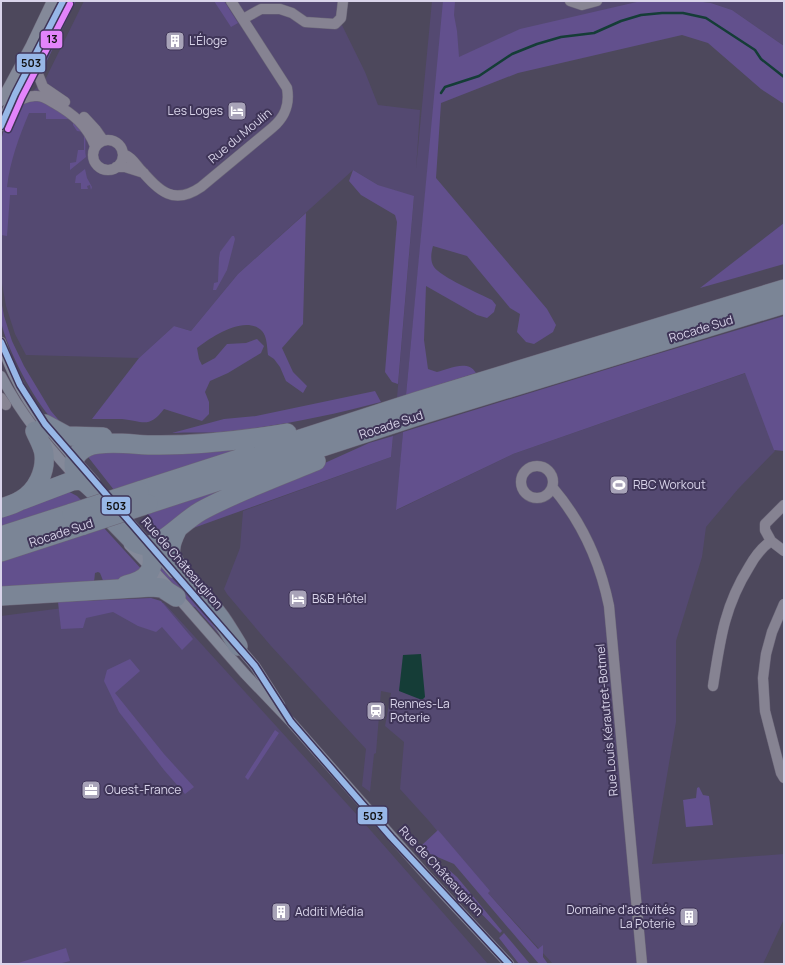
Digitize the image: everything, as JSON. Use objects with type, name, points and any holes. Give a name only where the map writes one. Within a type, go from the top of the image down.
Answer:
[{"type":"highway","name":"Rocade Sud","points":[[414,412],[784,290]]},
{"type":"highway","name":"Rocade Sud","points":[[414,412],[784,304]]},
{"type":"highway","points":[[90,497],[133,541],[138,544],[150,546],[162,540],[194,516],[215,504],[349,447],[380,426],[414,412]]},
{"type":"highway","name":"Rocade Sud","points":[[144,497],[311,435],[380,426]]},
{"type":"highway","name":"Rocade Sud","points":[[1,552],[78,519],[144,497],[380,426]]},
{"type":"highway","points":[[22,500],[34,488],[41,477],[44,466],[40,428],[71,436],[130,438],[182,444]]},
{"type":"highway","points":[[78,480],[73,468],[74,458],[84,449],[92,445],[161,446],[243,440],[287,433],[311,435]]},
{"type":"highway","points":[[1,508],[78,480],[88,484],[132,537]]},
{"type":"highway","name":"Rocade Sud","points":[[1,536],[78,519]]},
{"type":"highway","points":[[178,528],[170,547],[171,554],[194,587],[218,614],[238,646]]},
{"type":"highway","points":[[105,589],[135,583],[143,579],[148,574],[153,563],[153,556],[150,546]]},
{"type":"highway","points":[[1,596],[155,587],[162,588],[176,597]]},
{"type":"main road","points":[[1,126],[5,104],[52,1]]},
{"type":"main road","points":[[5,104],[33,61],[63,1]]},
{"type":"main road","name":"Rue de Châteaugiron","points":[[1,342],[14,376],[40,428],[90,497],[132,537],[150,546],[238,646],[265,680],[291,722]]},
{"type":"main road","name":"Rue de Châteaugiron","points":[[1,376],[14,400],[40,428],[74,458],[132,537],[151,568],[176,597],[245,674],[291,722],[391,837],[509,964]]},
{"type":"street","name":"Rue du Moulin","points":[[123,154],[130,157],[162,190],[169,194],[180,196],[192,193],[272,128],[283,117],[288,104],[287,88],[231,1]]},
{"type":"street","points":[[244,19],[261,9],[280,9],[292,13],[305,22],[335,24],[341,18],[343,1]]},
{"type":"street","points":[[570,1],[582,5],[597,1]]},
{"type":"street","points":[[33,61],[43,87],[76,110],[90,122],[99,143]]},
{"type":"street","points":[[5,104],[26,97],[37,96],[45,98],[76,117],[99,143]]},
{"type":"street","points":[[108,139],[116,141],[122,148],[123,154],[122,160],[116,168],[108,170],[98,166],[93,157],[99,143],[108,139]]},
{"type":"street","name":"Rue du Moulin","points":[[116,168],[125,168],[144,173]]},
{"type":"street","name":"Rue Louis Kérautret-Botmel","points":[[552,488],[564,501],[585,535],[595,554],[606,588],[609,606],[642,964]]},
{"type":"street","points":[[784,505],[765,524],[765,530],[771,542],[784,551]]},
{"type":"street","points":[[713,686],[720,640],[731,603],[745,573],[759,551],[771,542]]},
{"type":"street","points":[[784,604],[772,632],[766,654],[763,678],[765,712],[781,773],[784,778]]},
{"type":"street","points":[[765,712],[784,762]]},
{"type":"shaded area","points":[[69,1],[76,1],[41,73],[40,64],[43,54]]},
{"type":"shaded area","points":[[84,1],[339,1],[338,17],[365,72],[378,105],[420,110],[416,169],[432,1],[642,1],[436,85],[406,395],[397,398],[414,197],[378,185],[353,170],[238,274],[191,331],[174,326],[139,358],[26,355],[15,334],[6,306],[1,278],[1,186],[31,93],[46,78]]},
{"type":"shaded area","points":[[214,1],[224,1],[238,23],[231,27]]},
{"type":"shaded area","points":[[443,1],[455,1],[454,15],[459,57],[520,29],[641,1],[695,1],[711,3],[732,10],[784,46],[784,104],[761,89],[708,43],[682,35],[518,73],[441,103],[436,178],[547,309],[556,325],[553,332],[534,344],[526,342],[517,332],[520,314],[510,308],[467,256],[433,246],[431,260],[434,267],[438,271],[444,276],[470,290],[492,300],[496,305],[494,312],[487,318],[477,315],[426,286],[424,340],[428,369],[437,372],[453,367],[463,366],[473,369],[476,373],[406,395]]},
{"type":"shaded area","points":[[695,1],[784,1],[784,46],[732,10],[711,3]]},
{"type":"shaded area","points":[[35,100],[55,107],[70,116],[76,121],[84,132],[77,131],[73,125],[73,119],[46,119],[46,113],[29,113],[15,149],[8,177],[7,187],[17,188],[17,195],[10,195],[7,236],[1,235],[1,142],[5,126],[15,109],[20,105]]},
{"type":"shaded area","points":[[84,132],[86,157],[70,170],[70,163],[76,162],[78,150],[84,150]]},
{"type":"shaded area","points":[[85,169],[87,178],[92,187],[91,190],[90,185],[87,186],[88,189],[81,189],[81,183],[75,183],[76,176]]},
{"type":"shaded area","points":[[353,170],[378,185],[414,196],[398,384],[392,382],[385,372],[397,222],[395,215],[361,195],[349,181]]},
{"type":"shaded area","points":[[306,213],[303,324],[282,348],[293,372],[307,386],[303,393],[286,381],[280,367],[274,359],[268,355],[264,333],[255,326],[238,326],[219,333],[197,348],[202,365],[215,358],[227,344],[246,343],[257,339],[264,346],[261,353],[228,373],[210,381],[205,392],[209,402],[209,414],[202,421],[164,409],[154,419],[145,422],[122,419],[92,419],[139,358],[174,326],[191,331],[238,274]]},
{"type":"shaded area","points":[[784,223],[784,264],[700,288]]},
{"type":"shaded area","points":[[232,236],[234,236],[235,239],[227,270],[216,290],[213,290],[214,283],[218,282],[220,252]]},
{"type":"shaded area","points":[[1,300],[4,316],[12,341],[24,366],[51,411],[68,431],[60,426],[46,411],[22,374],[4,333],[1,322]]},
{"type":"shaded area","points":[[784,316],[784,451],[774,450],[745,373],[513,454],[396,510],[403,432]]},
{"type":"shaded area","points":[[746,373],[775,451],[738,489],[706,527],[702,557],[676,641],[676,722],[652,864],[784,854],[784,919],[763,964],[553,964],[488,893],[429,821],[400,789],[404,742],[385,726],[391,693],[381,691],[376,753],[374,754],[370,792],[362,786],[366,749],[271,646],[227,594],[224,589],[240,548],[243,511],[391,457],[393,436],[403,432],[397,510],[513,454]]},
{"type":"shaded area","points":[[375,391],[381,402],[341,412],[241,430],[172,433],[224,419],[256,416]]},
{"type":"shaded area","points":[[393,436],[391,457],[185,531],[201,519],[369,443]]},
{"type":"shaded area","points":[[260,442],[114,490],[85,453]]},
{"type":"shaded area","points":[[247,481],[160,536],[152,527],[147,513]]},
{"type":"shaded area","points":[[62,488],[77,496],[82,501],[1,528],[1,512]]},
{"type":"shaded area","points":[[104,528],[144,572],[139,577],[104,583],[100,573],[98,572],[95,573],[94,582],[1,594],[1,561]]},
{"type":"shaded area","points":[[158,562],[234,648],[232,649],[195,607],[190,606],[155,568]]},
{"type":"shaded area","points":[[151,598],[161,601],[193,639],[182,650],[162,627],[156,632],[138,626],[113,612],[86,618],[83,628],[61,629],[58,602]]},
{"type":"shaded area","points":[[132,603],[164,603],[358,816],[488,964],[1,964],[1,616],[63,608]]},
{"type":"shaded area","points":[[421,654],[425,697],[422,700],[399,691],[403,655]]},
{"type":"shaded area","points":[[130,659],[140,671],[115,693],[164,754],[194,787],[185,794],[164,770],[119,712],[104,681],[107,670]]},
{"type":"shaded area","points":[[275,730],[279,733],[248,780],[245,777]]},
{"type":"shaded area","points":[[699,787],[703,795],[709,796],[713,825],[686,827],[683,800],[696,798],[697,788]]},
{"type":"shaded area","points":[[438,830],[490,891],[488,893],[538,949],[543,945],[543,957],[548,964],[539,964],[454,864],[428,853],[421,846]]},
{"type":"shaded area","points":[[449,870],[457,877],[502,931],[500,933],[447,875]]},
{"type":"shaded area","points":[[504,933],[530,964],[519,964],[499,938]]},
{"type":"shaded area","points":[[66,948],[70,961],[58,964],[15,964]]},
{"type":"waterway","points":[[441,93],[445,87],[479,76],[512,54],[537,44],[561,37],[594,33],[621,21],[641,15],[662,13],[683,13],[706,18],[755,50],[761,59],[784,77]]},
{"type":"transit line","name":"503","points":[[1,126],[15,94],[63,1]]},
{"type":"transit line","name":"13","points":[[8,129],[22,97],[70,4]]},
{"type":"transit line","name":"503","points":[[1,342],[20,385],[45,424],[255,666],[291,722],[391,837],[509,964]]},
{"type":"place","name":"L'Éloge","points":[[175,41]]},
{"type":"place","name":"Les Loges","points":[[237,111]]},
{"type":"place","name":"RBC Workout","points":[[619,485]]},
{"type":"place","name":"B&B Hôtel","points":[[298,599]]},
{"type":"place","name":"Rennes-La Poterie","points":[[376,711]]},
{"type":"place","name":"Ouest-France","points":[[91,790]]},
{"type":"place","name":"Additi Média","points":[[281,912]]},
{"type":"place","name":"Domaine d'activités La Poterie","points":[[689,917]]}]
